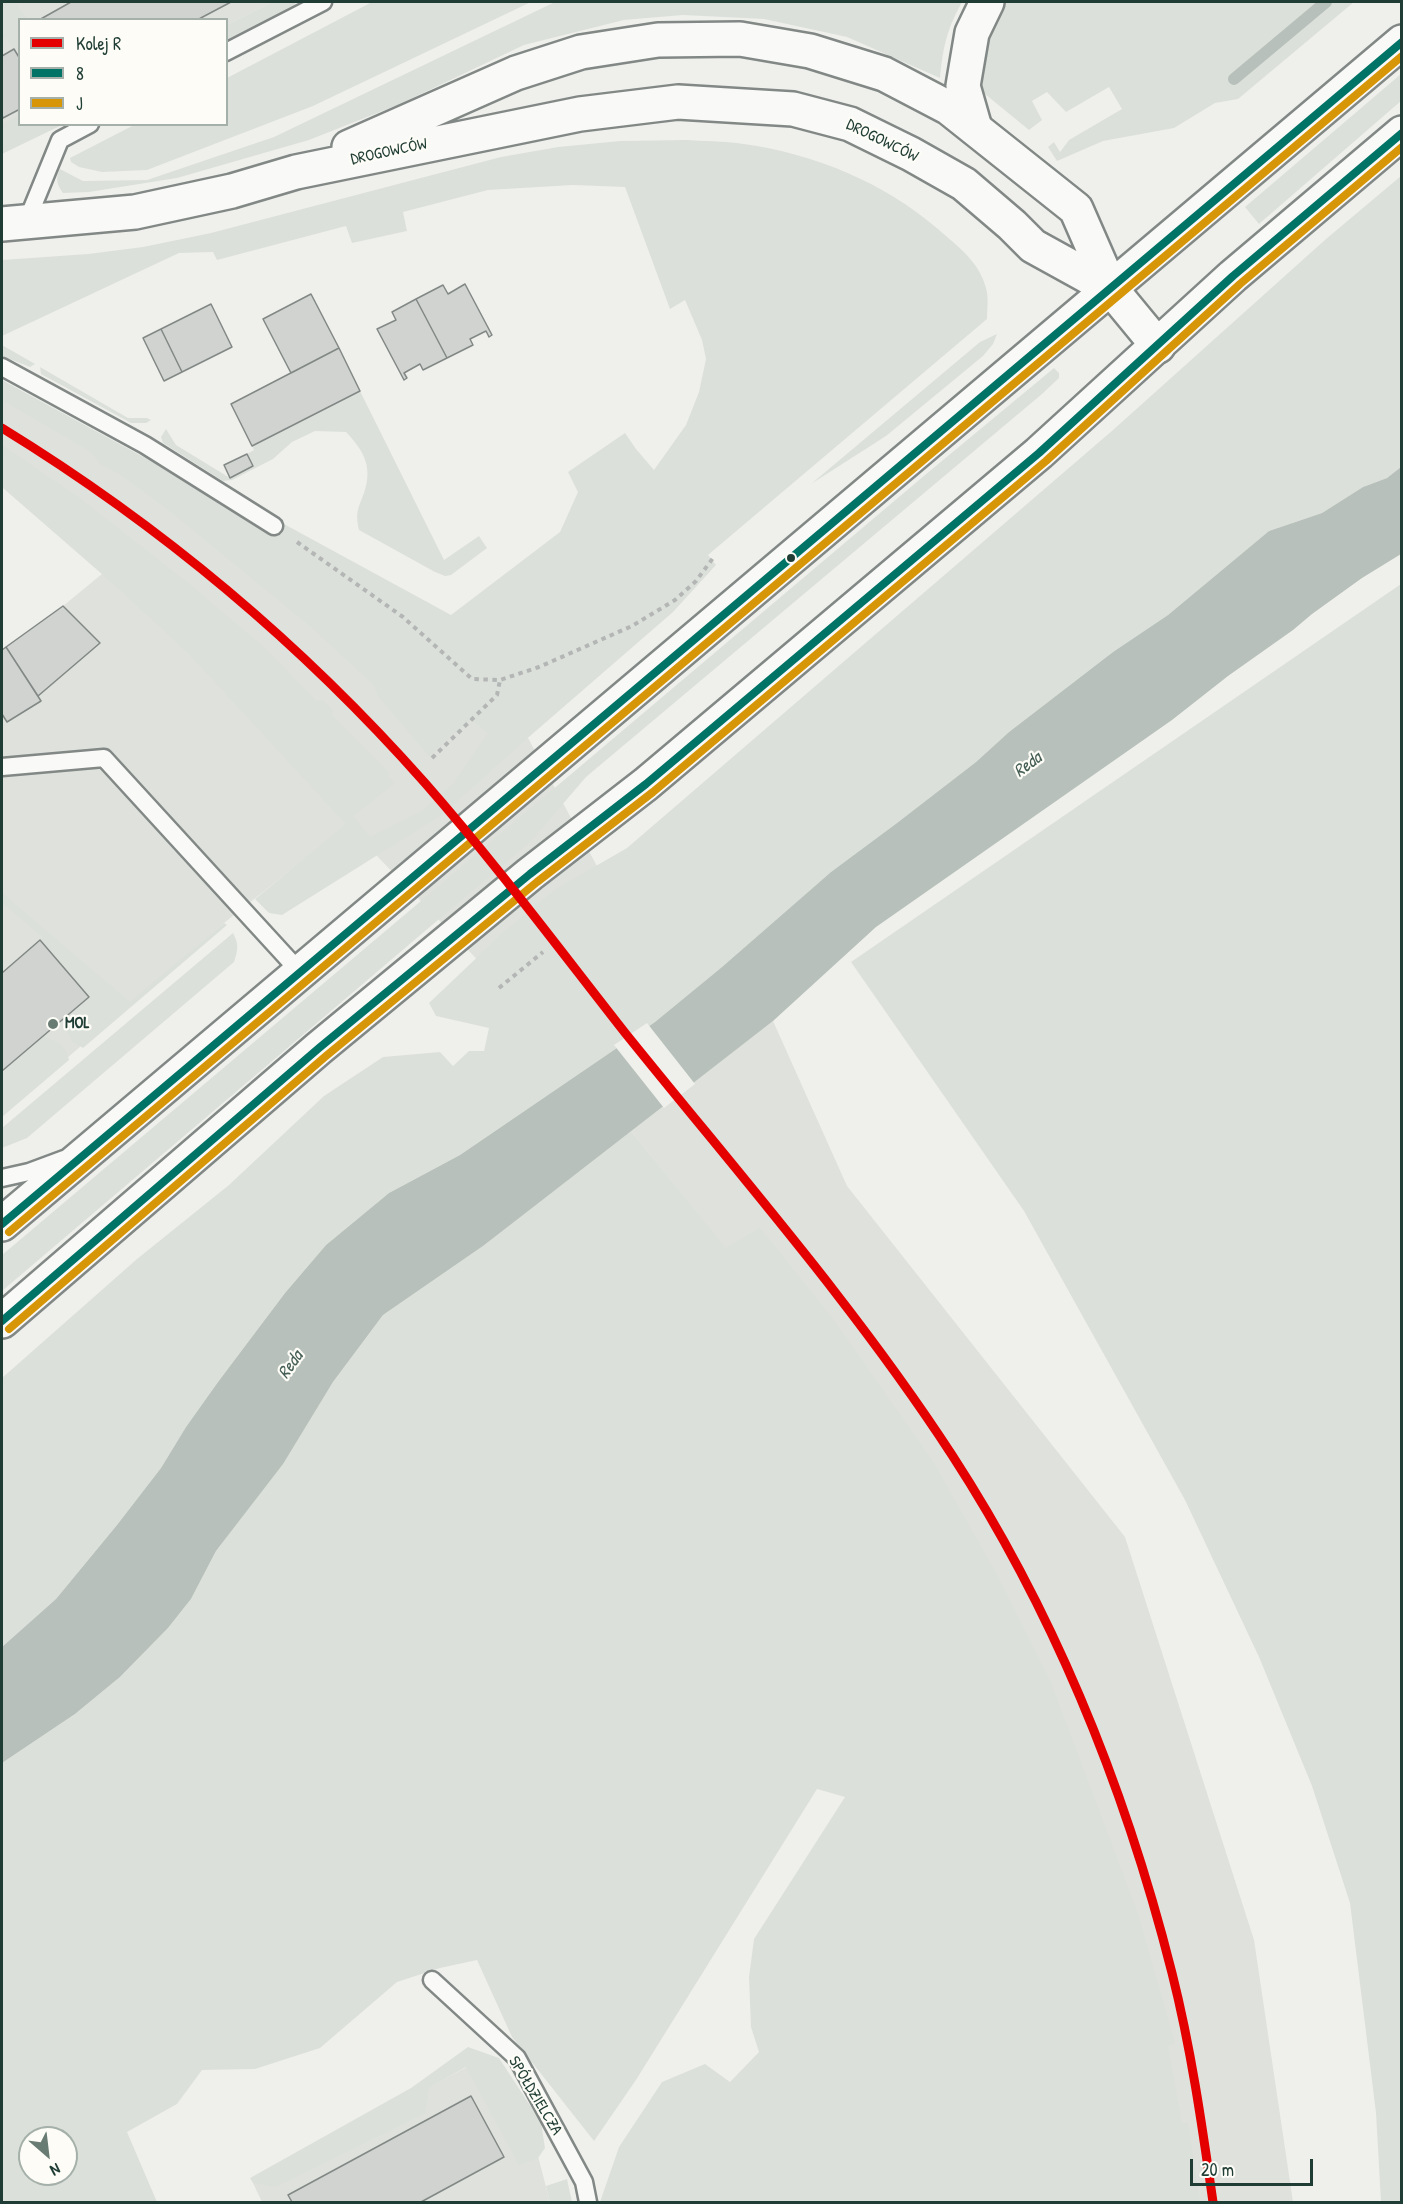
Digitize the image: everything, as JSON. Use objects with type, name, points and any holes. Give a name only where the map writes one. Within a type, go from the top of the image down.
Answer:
[{"type":"main road","points":[[975,128],[963,86],[972,33],[987,2]]},
{"type":"main road","name":"DROGOWCÓW","points":[[296,172],[444,103],[516,73],[581,52],[658,40],[740,39],[810,51],[884,74],[949,108],[1076,209],[1111,289]]},
{"type":"main road","points":[[2,1224],[1401,42]]},
{"type":"main road","name":"DROGOWCÓW","points":[[14,224],[135,212],[232,191],[296,172],[580,114],[678,102],[793,109],[850,124],[911,154],[964,184],[1033,246],[1111,289]]},
{"type":"main road","points":[[2,1321],[319,1048],[530,874],[646,784],[1039,453],[1233,276],[1401,133]]},
{"type":"main road","points":[[1111,289],[1158,346]]},
{"type":"lane","points":[[228,51],[323,2]]},
{"type":"lane","points":[[14,224],[60,140],[86,126]]},
{"type":"lane","points":[[2,368],[145,445],[274,526]]},
{"type":"lane","points":[[2,767],[104,758],[300,972]]},
{"type":"lane","points":[[2,1178],[56,1163],[102,1139]]},
{"type":"lane","name":"SPÓŁDZIELCZA","points":[[432,1980],[517,2058],[584,2182],[588,2202]]},
{"type":"path","points":[[274,526],[403,617],[472,679],[500,680],[539,667],[632,626],[675,600],[696,581],[713,558]]},
{"type":"path","points":[[432,759],[497,695],[500,680]]},
{"type":"path","points":[[499,988],[543,952]]},
{"type":"shaded area","points":[[2,2],[273,2],[228,24],[228,18],[18,18],[18,126],[2,142]]},
{"type":"shaded area","points":[[2,2],[15,2],[26,18],[18,18],[18,57],[6,38],[2,40]]},
{"type":"shaded area","points":[[273,2],[296,2],[228,41],[228,24]]},
{"type":"shaded area","points":[[372,2],[531,2],[313,106],[147,170],[102,172],[79,167],[71,162],[70,158],[132,126],[228,126],[228,77]]},
{"type":"shaded area","points":[[555,2],[962,2],[947,38],[940,78],[847,37],[764,19],[683,15],[624,20],[524,45],[400,104],[309,140],[177,178],[89,192],[63,193],[58,185],[60,169],[83,181],[147,180],[274,137]]},
{"type":"shaded area","points":[[1007,2],[1354,2],[1238,99],[1215,103],[1174,128],[1103,141],[1057,161],[1048,147],[1054,142],[1060,152],[1069,140],[1122,109],[1109,87],[1066,112],[1047,92],[1032,101],[1042,120],[1029,130],[985,94],[977,85],[987,33]]},
{"type":"shaded area","points":[[1401,74],[1401,101],[1259,224],[1245,207]]},
{"type":"shaded area","points":[[18,116],[18,126],[60,126],[2,154],[2,125]]},
{"type":"shaded area","points":[[685,140],[744,144],[797,155],[847,173],[894,197],[938,229],[973,262],[986,288],[987,319],[708,555],[716,565],[673,612],[443,814],[282,915],[269,913],[255,899],[346,824],[189,654],[117,587],[2,487],[2,445],[77,496],[188,583],[265,648],[316,701],[323,700],[333,711],[332,715],[390,774],[387,776],[395,783],[353,816],[370,837],[422,811],[453,784],[488,733],[471,719],[429,756],[378,696],[374,685],[310,626],[171,512],[124,477],[100,464],[91,452],[2,400],[2,380],[149,460],[261,526],[277,532],[284,524],[451,615],[560,532],[578,492],[568,472],[625,433],[654,470],[686,425],[699,392],[706,359],[702,340],[685,300],[670,309],[625,187],[573,185],[488,190],[403,212],[407,231],[352,243],[346,226],[217,260],[213,252],[179,253],[2,336],[2,260],[88,254],[143,247],[211,233],[501,157],[558,147],[620,141]]},
{"type":"shaded area","points":[[1401,176],[1401,467],[1387,478],[1363,487],[1322,513],[1269,531],[1168,615],[1113,652],[1009,732],[976,762],[831,872],[655,1022],[460,1155],[389,1193],[326,1245],[285,1293],[218,1382],[186,1427],[161,1468],[117,1525],[56,1599],[2,1647],[2,1378],[137,1259],[229,1185],[324,1096],[383,1057],[440,1052],[453,1066],[469,1051],[484,1051],[489,1028],[436,1016],[429,1003],[507,929],[556,889],[627,848],[1113,430],[1326,239]]},
{"type":"shaded area","points":[[997,334],[993,344],[983,356],[886,436],[811,484],[980,342]]},
{"type":"shaded area","points":[[2,345],[35,364],[30,367],[2,356]]},
{"type":"shaded area","points":[[40,367],[128,418],[151,420],[146,423],[131,423],[41,374]]},
{"type":"shaded area","points":[[1054,368],[1059,373],[1059,378],[1042,394],[586,777],[532,840],[2,1291],[2,1255]]},
{"type":"shaded area","points":[[2,390],[528,738],[612,894],[498,981],[347,825],[224,923],[2,1114],[2,650],[63,606],[102,574],[2,487]]},
{"type":"shaded area","points":[[360,391],[444,560],[479,536],[487,548],[451,575],[445,576],[435,572],[359,530],[357,515],[367,484],[367,467],[358,446],[346,432],[315,431],[292,442],[273,459],[232,480],[223,481],[163,443],[161,437],[166,429],[176,445],[230,478],[253,466],[247,454],[254,450],[252,446]]},
{"type":"shaded area","points":[[1401,584],[1402,2202],[1381,2202],[1376,2113],[1350,1903],[1312,1786],[1259,1657],[1185,1500],[1024,1211],[851,962]]},
{"type":"shaded area","points":[[2,893],[130,1002],[224,923],[227,925],[83,1048],[72,1041],[62,1020],[89,997],[40,940],[43,937],[2,903]]},
{"type":"shaded area","points":[[233,933],[237,947],[234,962],[27,1138],[2,1148],[2,1128]]},
{"type":"shaded area","points":[[773,1021],[847,1186],[1125,1537],[1254,1940],[1293,2202],[1155,2202],[726,1249],[630,1130]]},
{"type":"shaded area","points":[[43,1036],[63,1047],[69,1060],[2,1117],[2,1071]]},
{"type":"shaded area","points":[[630,1130],[726,1248],[760,1228],[833,1319],[932,1460],[995,1571],[1051,1683],[1137,1911],[1175,2043],[1168,2046],[1182,2123],[1188,2123],[1200,2202],[600,2202],[619,2147],[662,2082],[705,2064],[730,2082],[759,2052],[751,2027],[749,1977],[754,1939],[845,1797],[817,1789],[636,2080],[594,2141],[512,2037],[477,1960],[440,1968],[397,1982],[320,2048],[255,2069],[202,2070],[177,2104],[127,2132],[157,2202],[2,2202],[2,1763],[75,1714],[120,1677],[168,1628],[191,1599],[216,1551],[282,1464],[333,1382],[383,1315],[483,1246]]},
{"type":"shaded area","points":[[468,2047],[499,2058],[541,2122],[545,2148],[538,2158],[519,2165],[466,2067],[429,2088],[425,2113],[276,2187],[253,2183],[250,2178],[411,2088]]},
{"type":"shaded area","points":[[489,2055],[528,2118],[550,2202],[262,2202],[253,2183]]},
{"type":"shaded area","points":[[567,2179],[572,2202],[550,2202],[546,2186]]},
{"type":"water","name":"Reda","points":[[1401,467],[1401,554],[1362,578],[1172,720],[876,927],[773,1021],[483,1246],[383,1315],[333,1382],[283,1464],[216,1551],[191,1599],[168,1628],[120,1677],[75,1714],[2,1763],[2,1647],[56,1599],[117,1525],[161,1468],[186,1427],[218,1382],[285,1293],[326,1245],[389,1193],[460,1155],[655,1022],[831,872],[976,762],[1009,732],[1113,652],[1168,615],[1269,531],[1322,513],[1363,487],[1387,478]]},
{"type":"pier","points":[[647,1023],[695,1084],[664,1108],[614,1045]]},
{"type":"building","points":[[71,2],[231,2],[201,18],[43,18]]},
{"type":"building","points":[[14,49],[18,56],[18,110],[3,118],[2,115],[2,56]]},
{"type":"building","points":[[465,284],[492,335],[489,337],[486,331],[470,339],[473,345],[447,358],[416,299],[443,285],[448,294]]},
{"type":"building","points":[[311,294],[339,348],[291,373],[263,319]]},
{"type":"building","points":[[416,299],[447,358],[423,370],[420,364],[404,373],[407,378],[404,380],[377,329],[396,320],[392,312]]},
{"type":"building","points":[[211,304],[232,347],[182,372],[161,329]]},
{"type":"building","points":[[161,329],[182,372],[164,381],[143,338]]},
{"type":"building","points":[[339,348],[360,391],[252,446],[231,404]]},
{"type":"building","points":[[247,454],[253,466],[230,478],[224,465]]},
{"type":"building","points":[[63,606],[100,643],[38,696],[6,647]]},
{"type":"building","points":[[6,647],[41,701],[7,722],[2,714],[2,650]]},
{"type":"building","points":[[40,940],[89,997],[2,1071],[2,973]]},
{"type":"building","points":[[471,2096],[504,2157],[421,2202],[292,2202],[288,2195]]},
{"type":"waterway","points":[[1234,79],[1326,2]]},
{"type":"rail line","name":"R","points":[[2,428],[60,465],[173,546],[279,635],[378,732],[425,783],[502,876],[835,1293],[915,1400],[989,1515],[1023,1577],[1083,1705],[1109,1771],[1154,1905],[1179,2001],[1213,2202]]},
{"type":"transit line","name":"8","points":[[2,1224],[1402,42]]},
{"type":"transit line","name":"J","points":[[9,1232],[1402,56]]},
{"type":"transit line","name":"8","points":[[2,1321],[319,1048],[530,874],[646,784],[1039,453],[1233,276],[1402,133]]},
{"type":"transit line","name":"J","points":[[9,1329],[326,1056],[537,882],[653,792],[1046,461],[1240,284],[1402,147]]},
{"type":"place","name":"MOL","points":[[53,1024]]}]
